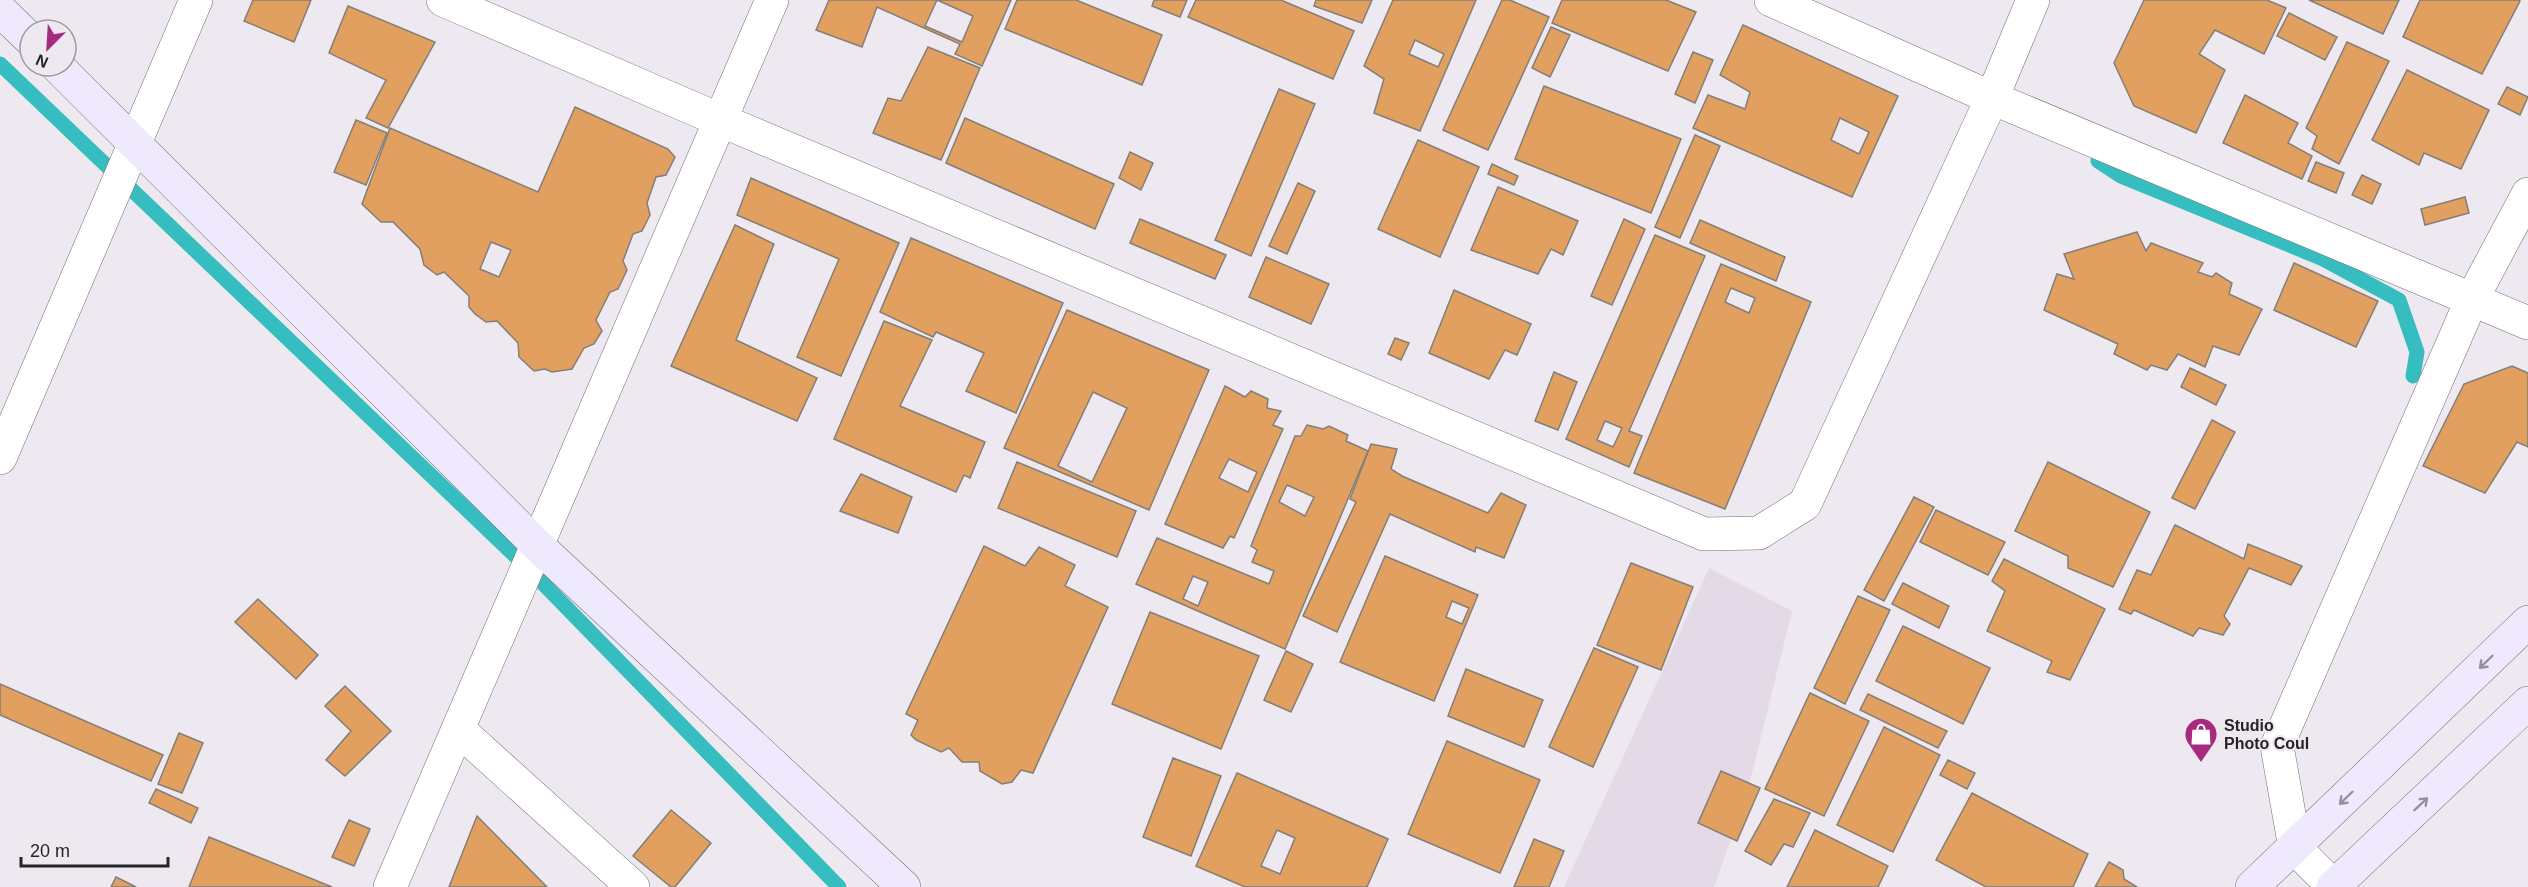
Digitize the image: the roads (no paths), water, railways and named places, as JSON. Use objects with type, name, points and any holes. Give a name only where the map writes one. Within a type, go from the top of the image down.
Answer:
[{"type":"main road","points":[[0,10],[18,27]]},
{"type":"main road","points":[[69,78],[537,545],[904,887]]},
{"type":"main road","points":[[2252,887],[2528,622]]},
{"type":"main road","points":[[2334,887],[2528,703]]},
{"type":"street","points":[[0,458],[121,180],[134,142],[196,0]]},
{"type":"street","points":[[443,0],[720,120],[1704,534],[1759,533],[1805,504],[1992,98],[2033,0]]},
{"type":"street","points":[[390,887],[772,0]]},
{"type":"street","points":[[1771,0],[1992,98],[2528,323]]},
{"type":"street","points":[[2334,887],[2295,848],[2277,746],[2472,299],[2528,194]]},
{"type":"street","points":[[458,729],[633,887]]},
{"type":"waterway","points":[[0,64],[527,567],[839,887]]},
{"type":"waterway","points":[[2098,161],[2121,176],[2321,258],[2399,300],[2417,352],[2413,376]]},
{"type":"place","name":"Studio Photo Coul","points":[[2201,763]]}]
